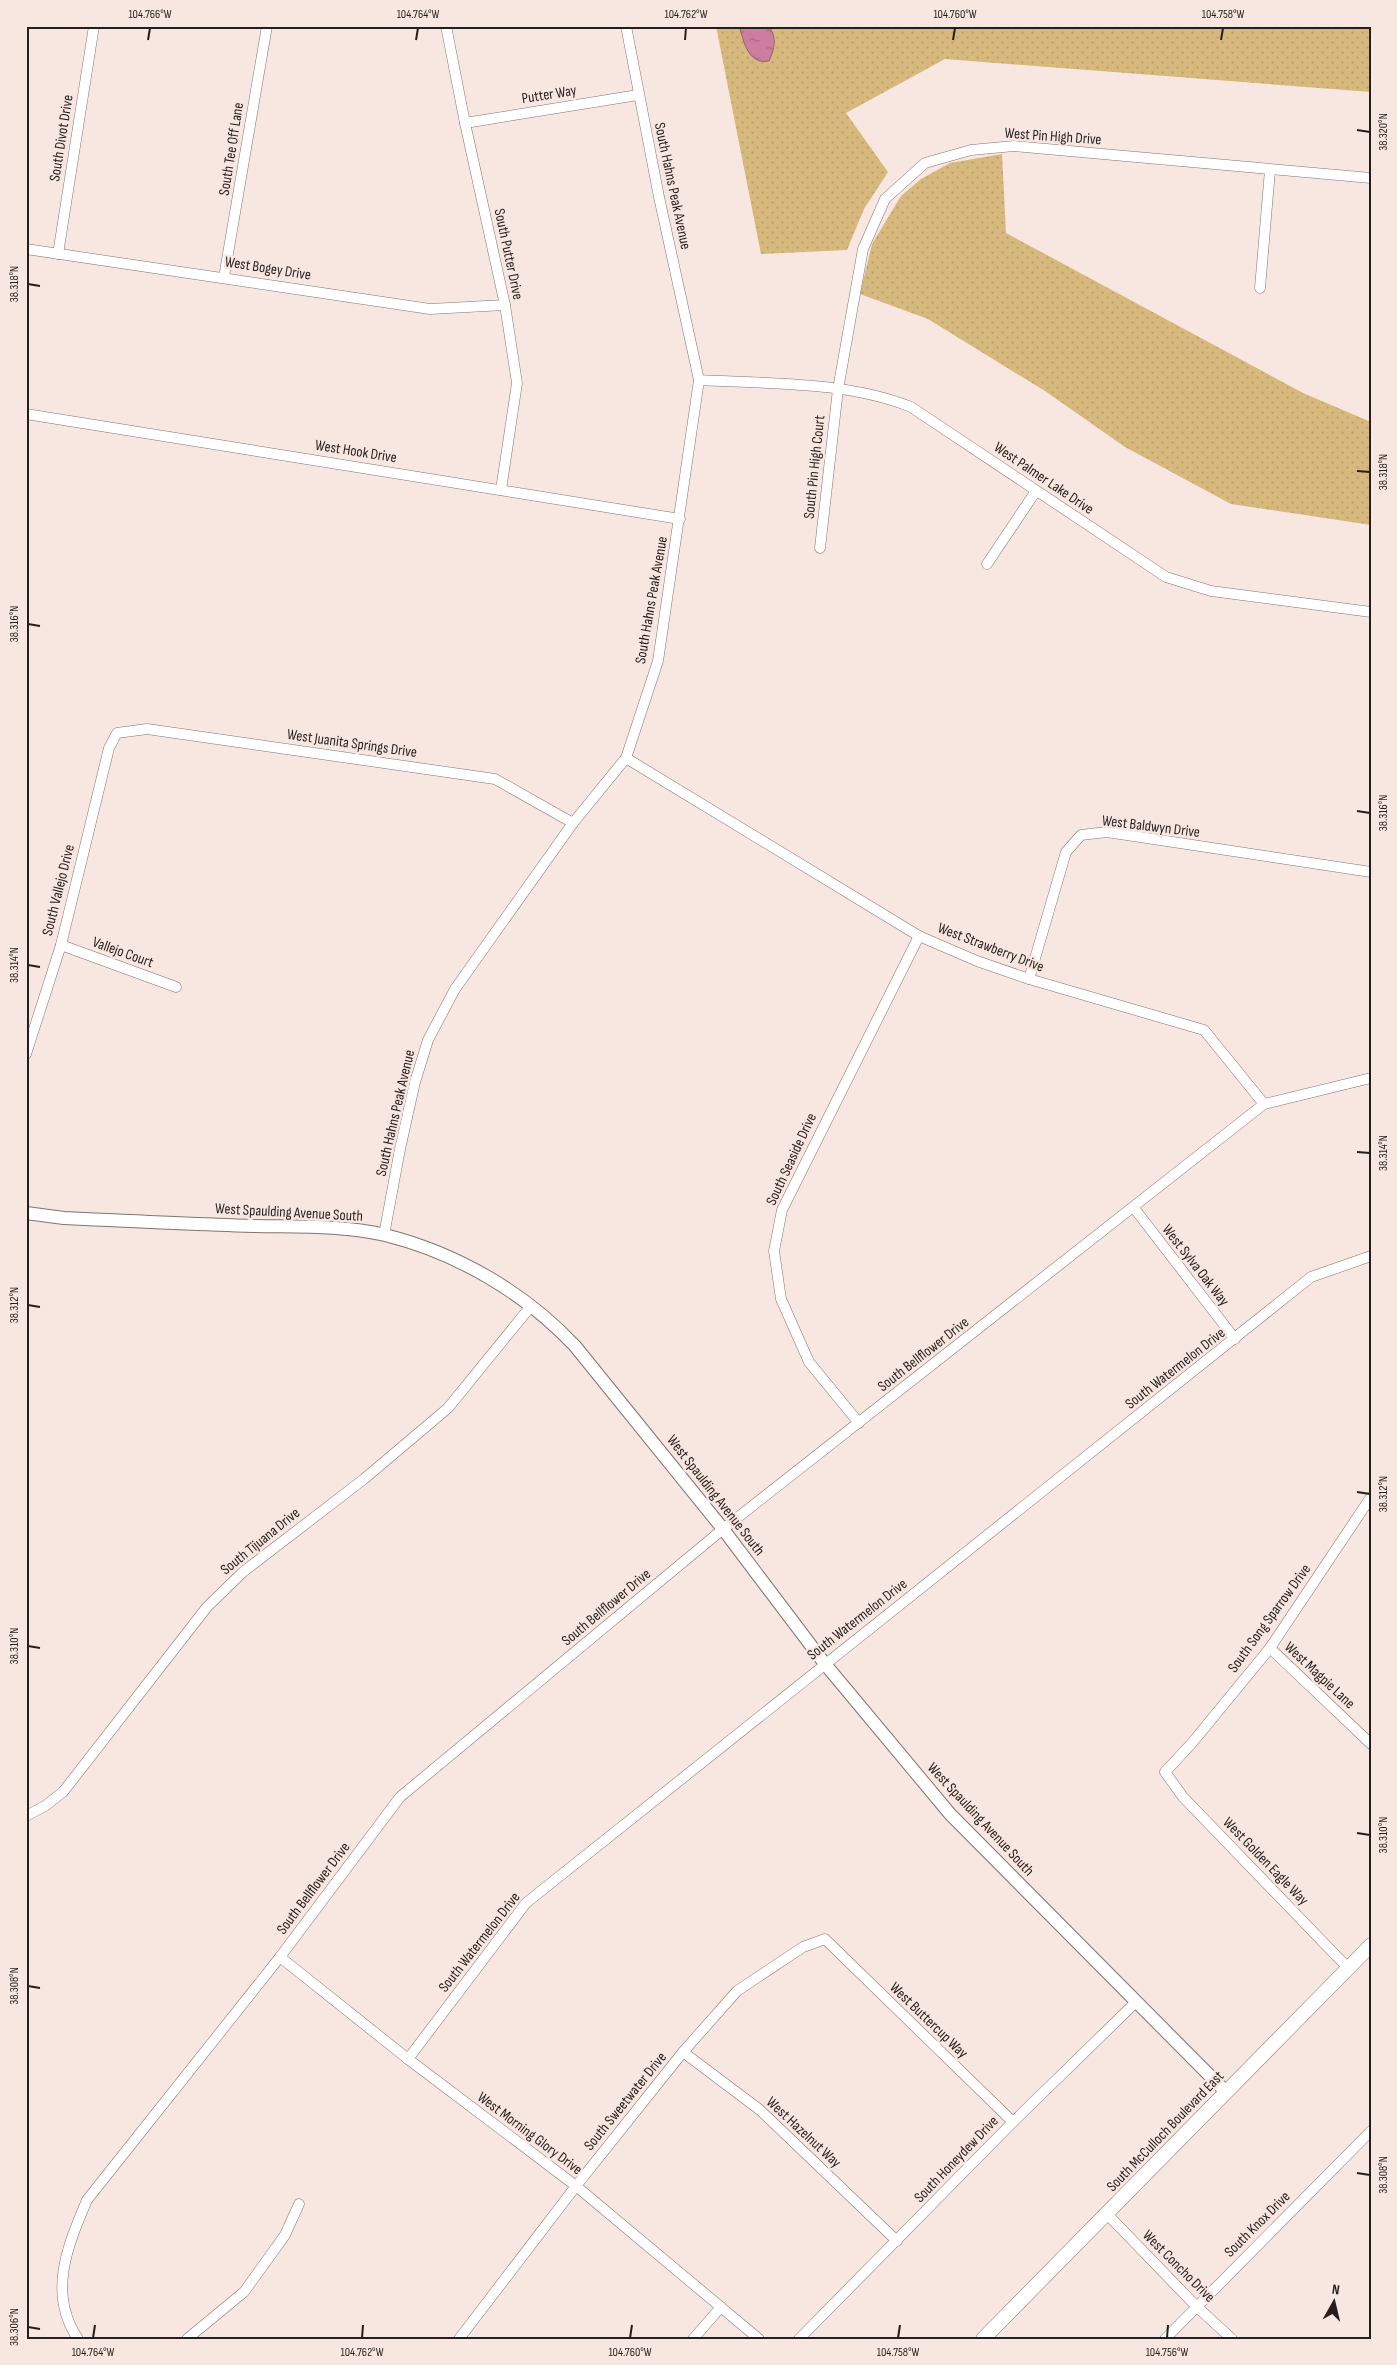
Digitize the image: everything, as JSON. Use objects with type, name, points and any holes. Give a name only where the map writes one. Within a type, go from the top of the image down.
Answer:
[{"type":"main road","name":"South McCulloch Boulevard East","points":[[983,2339],[1371,1945]]},
{"type":"street","name":"South Divot Drive","points":[[58,254],[94,26]]},
{"type":"street","name":"South Tee Off Lane","points":[[224,276],[267,26]]},
{"type":"street","name":"South Putter Drive","points":[[446,26],[505,305],[517,383],[501,490]]},
{"type":"street","name":"South Hahns Peak Avenue","points":[[384,1235],[400,1149],[428,1040],[455,989],[573,823],[626,758],[658,661],[699,380],[638,94],[626,26]]},
{"type":"street","name":"Putter Way","points":[[465,123],[638,94]]},
{"type":"street","name":"West Pin High Drive","points":[[838,389],[863,249],[885,199],[925,163],[971,150],[1014,146],[1371,178]]},
{"type":"street","points":[[1260,288],[1270,170]]},
{"type":"street","name":"West Bogey Drive","points":[[26,249],[224,276],[430,309],[505,305]]},
{"type":"street","name":"West Palmer Lake Drive","points":[[699,380],[838,389],[885,396],[911,407],[1166,577],[1211,590],[1371,612]]},
{"type":"street","name":"South Pin High Court","points":[[820,548],[838,389]]},
{"type":"street","name":"West Hook Drive","points":[[26,414],[680,519]]},
{"type":"street","points":[[987,564],[1036,490]]},
{"type":"street","name":"West Juanita Springs Drive","points":[[117,733],[147,729],[495,779],[573,823]]},
{"type":"street","name":"South Vallejo Drive","points":[[26,1054],[61,945],[109,748],[117,733]]},
{"type":"street","name":"West Strawberry Drive","points":[[626,758],[919,936],[977,961],[1028,979],[1204,1030],[1264,1104]]},
{"type":"street","name":"West Baldwyn Drive","points":[[1028,979],[1066,852],[1081,835],[1107,832],[1371,872]]},
{"type":"street","name":"South Seaside Drive","points":[[859,1422],[808,1362],[781,1299],[774,1251],[782,1210],[919,936]]},
{"type":"street","name":"Vallejo Court","points":[[61,945],[176,987]]},
{"type":"street","name":"South Bellflower Drive","points":[[78,2339],[72,2329],[61,2289],[68,2247],[87,2200],[280,1956],[400,1796],[723,1529],[1264,1104],[1371,1078]]},
{"type":"street","name":"West Sylva Oak Way","points":[[1134,1208],[1235,1339]]},
{"type":"street","name":"West Spaulding Avenue South","points":[[26,1214],[84,1219],[334,1228],[384,1235],[432,1250],[469,1266],[531,1306],[556,1326],[575,1346],[723,1529],[825,1664],[950,1814],[1226,2092]]},
{"type":"street","name":"South Watermelon Drive","points":[[408,2059],[526,1903],[1311,1278],[1371,1256]]},
{"type":"street","name":"South Tijuana Drive","points":[[26,1816],[45,1806],[63,1792],[207,1607],[243,1572],[364,1479],[448,1408],[531,1306]]},
{"type":"street","name":"South Song Sparrow Drive","points":[[1165,1772],[1192,1744],[1270,1648],[1371,1497]]},
{"type":"street","name":"West Magpie Lane","points":[[1270,1648],[1371,1744]]},
{"type":"street","name":"West Golden Eagle Way","points":[[1165,1772],[1183,1797],[1348,1968]]},
{"type":"street","name":"South Sweetwater Drive","points":[[460,2339],[576,2186],[683,2052],[737,1991],[803,1948],[825,1939]]},
{"type":"street","name":"West Buttercup Way","points":[[825,1939],[1013,2122]]},
{"type":"street","name":"West Morning Glory Drive","points":[[280,1956],[408,2059],[576,2186],[759,2339]]},
{"type":"street","name":"South Honeydew Drive","points":[[799,2339],[1013,2122],[1136,2002]]},
{"type":"street","name":"West Hazelnut Way","points":[[683,2052],[760,2110],[897,2241]]},
{"type":"street","name":"South Knox Drive","points":[[1165,2339],[1371,2131]]},
{"type":"street","points":[[187,2339],[244,2292],[286,2235],[299,2204]]},
{"type":"street","name":"West Concho Drive","points":[[1107,2214],[1196,2306],[1232,2339]]},
{"type":"street","points":[[693,2339],[721,2307]]},
{"type":"shaded area","points":[[716,26],[1371,26],[1371,92],[945,59],[846,113],[888,172],[864,209],[847,250],[761,254]]},
{"type":"shaded area","points":[[1002,154],[1006,233],[1303,393],[1371,422],[1371,525],[1231,504],[1125,447],[1045,391],[928,319],[860,294],[872,244],[901,196],[921,179],[950,163]]},
{"type":"water","points":[[739,26],[769,26],[774,43],[769,61],[762,61],[752,56],[745,45]]}]
